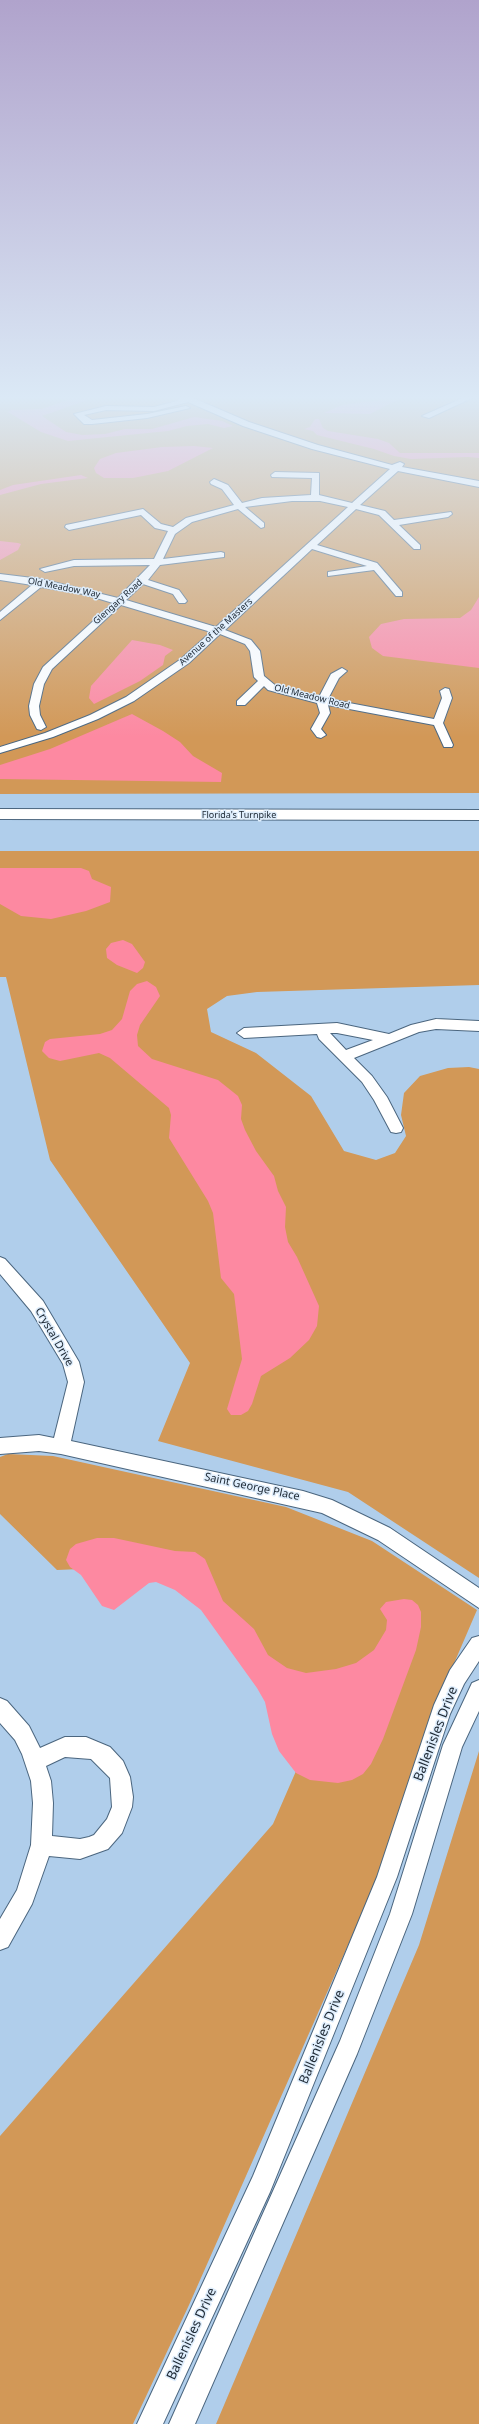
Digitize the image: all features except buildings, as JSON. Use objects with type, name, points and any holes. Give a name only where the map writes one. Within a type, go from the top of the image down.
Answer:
[{"type":"highway","name":"Florida's Turnpike","points":[[0,814],[479,815]]},
{"type":"highway","name":"Florida's Turnpike","points":[[0,822],[479,823]]},
{"type":"street","name":"Glengary Road","points":[[41,727],[35,715],[34,709],[42,676],[55,660],[142,581],[158,561],[166,540],[174,530],[201,515],[217,511]]},
{"type":"street","points":[[246,511],[253,520],[261,525]]},
{"type":"street","name":"Avenue of the Masters","points":[[0,750],[72,726],[130,699],[170,673],[347,511]]},
{"type":"street","name":"Glengary Road","points":[[375,511],[382,513],[417,547]]},
{"type":"street","points":[[69,527],[144,512],[158,526],[174,530]]},
{"type":"street","points":[[393,523],[448,514]]},
{"type":"street","points":[[310,546],[366,561],[377,567],[399,594]]},
{"type":"street","points":[[45,569],[91,562],[178,561],[221,555]]},
{"type":"street","points":[[331,574],[377,567]]},
{"type":"street","name":"Old Meadow Way","points":[[0,577],[42,582],[120,601],[218,630]]},
{"type":"street","points":[[142,581],[176,592],[182,601]]},
{"type":"street","points":[[0,617],[42,582]]},
{"type":"street","name":"Old Meadow Road","points":[[218,630],[242,638],[253,646],[258,675],[262,682],[277,689],[322,701],[438,724]]},
{"type":"street","points":[[321,735],[316,729],[326,713],[322,701],[335,676],[342,671]]},
{"type":"street","points":[[241,703],[252,690],[262,682]]},
{"type":"street","points":[[445,691],[447,698],[438,724],[448,745]]},
{"type":"street","points":[[345,1056],[416,1028],[436,1024],[479,1026]]},
{"type":"street","points":[[244,1033],[344,1028],[390,1039]]},
{"type":"street","points":[[323,1029],[324,1036],[367,1079],[380,1097],[396,1128]]},
{"type":"street","name":"Crystal Drive","points":[[0,1263],[37,1306],[71,1362],[76,1382],[61,1446]]},
{"type":"street","name":"Saint George Place","points":[[0,1446],[39,1443],[61,1446],[303,1498],[326,1506],[384,1534],[479,1599]]},
{"type":"street","name":"Ballenisles Drive","points":[[150,2424],[262,2184],[387,1877],[441,1712],[457,1677],[479,1644]]},
{"type":"street","name":"Ballenisles Drive","points":[[182,2424],[349,2046],[401,1914],[452,1745],[479,1690]]},
{"type":"street","points":[[0,1708],[22,1733],[35,1761],[43,1803],[41,1845],[25,1896],[0,1939]]},
{"type":"street","points":[[35,1761],[55,1750],[65,1747],[86,1747],[95,1750],[104,1754],[116,1768],[120,1777],[123,1797],[122,1807],[115,1826],[101,1842],[90,1847],[80,1848],[41,1845]]},
{"type":"shaded area","points":[[0,511],[479,511],[479,793],[0,794]]},
{"type":"shaded area","points":[[0,541],[21,544],[18,550],[0,560]]},
{"type":"shaded area","points":[[479,597],[479,668],[383,656],[372,648],[369,637],[381,624],[404,619],[460,618],[471,610]]},
{"type":"shaded area","points":[[132,640],[160,645],[173,650],[165,656],[163,665],[140,681],[94,704],[89,698],[91,686]]},
{"type":"shaded area","points":[[132,714],[180,742],[193,756],[222,773],[221,782],[0,779],[0,765],[50,749]]},
{"type":"shaded area","points":[[0,851],[479,851],[479,985],[257,992],[227,996],[207,1009],[211,1032],[256,1053],[311,1096],[344,1151],[376,1160],[395,1153],[406,1136],[401,1115],[404,1093],[420,1076],[448,1068],[469,1067],[479,1069],[479,1578],[348,1492],[158,1441],[190,1363],[50,1160],[6,977],[0,977]]},
{"type":"shaded area","points":[[0,868],[81,868],[89,871],[92,879],[111,887],[110,902],[86,911],[51,919],[21,916],[0,904]]},
{"type":"shaded area","points":[[123,940],[132,944],[145,962],[143,968],[137,973],[117,965],[107,958],[106,949],[111,943]]},
{"type":"shaded area","points":[[147,981],[156,987],[160,996],[140,1025],[137,1035],[138,1046],[152,1059],[218,1080],[238,1096],[242,1105],[241,1119],[245,1130],[256,1151],[274,1176],[278,1191],[286,1207],[285,1227],[288,1242],[297,1257],[319,1306],[317,1326],[309,1340],[290,1358],[261,1376],[252,1404],[248,1411],[241,1415],[231,1415],[227,1409],[242,1359],[234,1294],[221,1278],[213,1213],[208,1201],[169,1138],[171,1115],[169,1108],[110,1058],[99,1053],[60,1061],[49,1058],[42,1051],[45,1042],[50,1039],[100,1034],[112,1030],[122,1019],[130,991],[137,984]]},
{"type":"shaded area","points":[[8,1454],[53,1456],[286,1507],[372,1541],[477,1610],[434,1710],[371,1893],[189,2305],[133,2424],[0,2424],[0,2136],[273,1824],[313,1732],[195,1585],[128,1567],[57,1570],[0,1514],[0,1457]]},
{"type":"shaded area","points":[[97,1538],[114,1538],[175,1551],[195,1552],[205,1559],[223,1601],[254,1629],[268,1655],[287,1668],[306,1673],[336,1669],[356,1663],[374,1650],[386,1630],[387,1620],[380,1609],[386,1602],[404,1599],[412,1600],[418,1605],[421,1612],[421,1627],[416,1650],[383,1739],[371,1764],[363,1774],[352,1780],[338,1783],[310,1780],[296,1773],[279,1751],[272,1734],[265,1702],[257,1688],[201,1610],[175,1590],[156,1582],[149,1583],[114,1610],[102,1606],[81,1575],[70,1567],[66,1560],[70,1549],[76,1544]]},
{"type":"shaded area","points":[[479,1751],[479,2424],[216,2424],[419,1945]]}]
